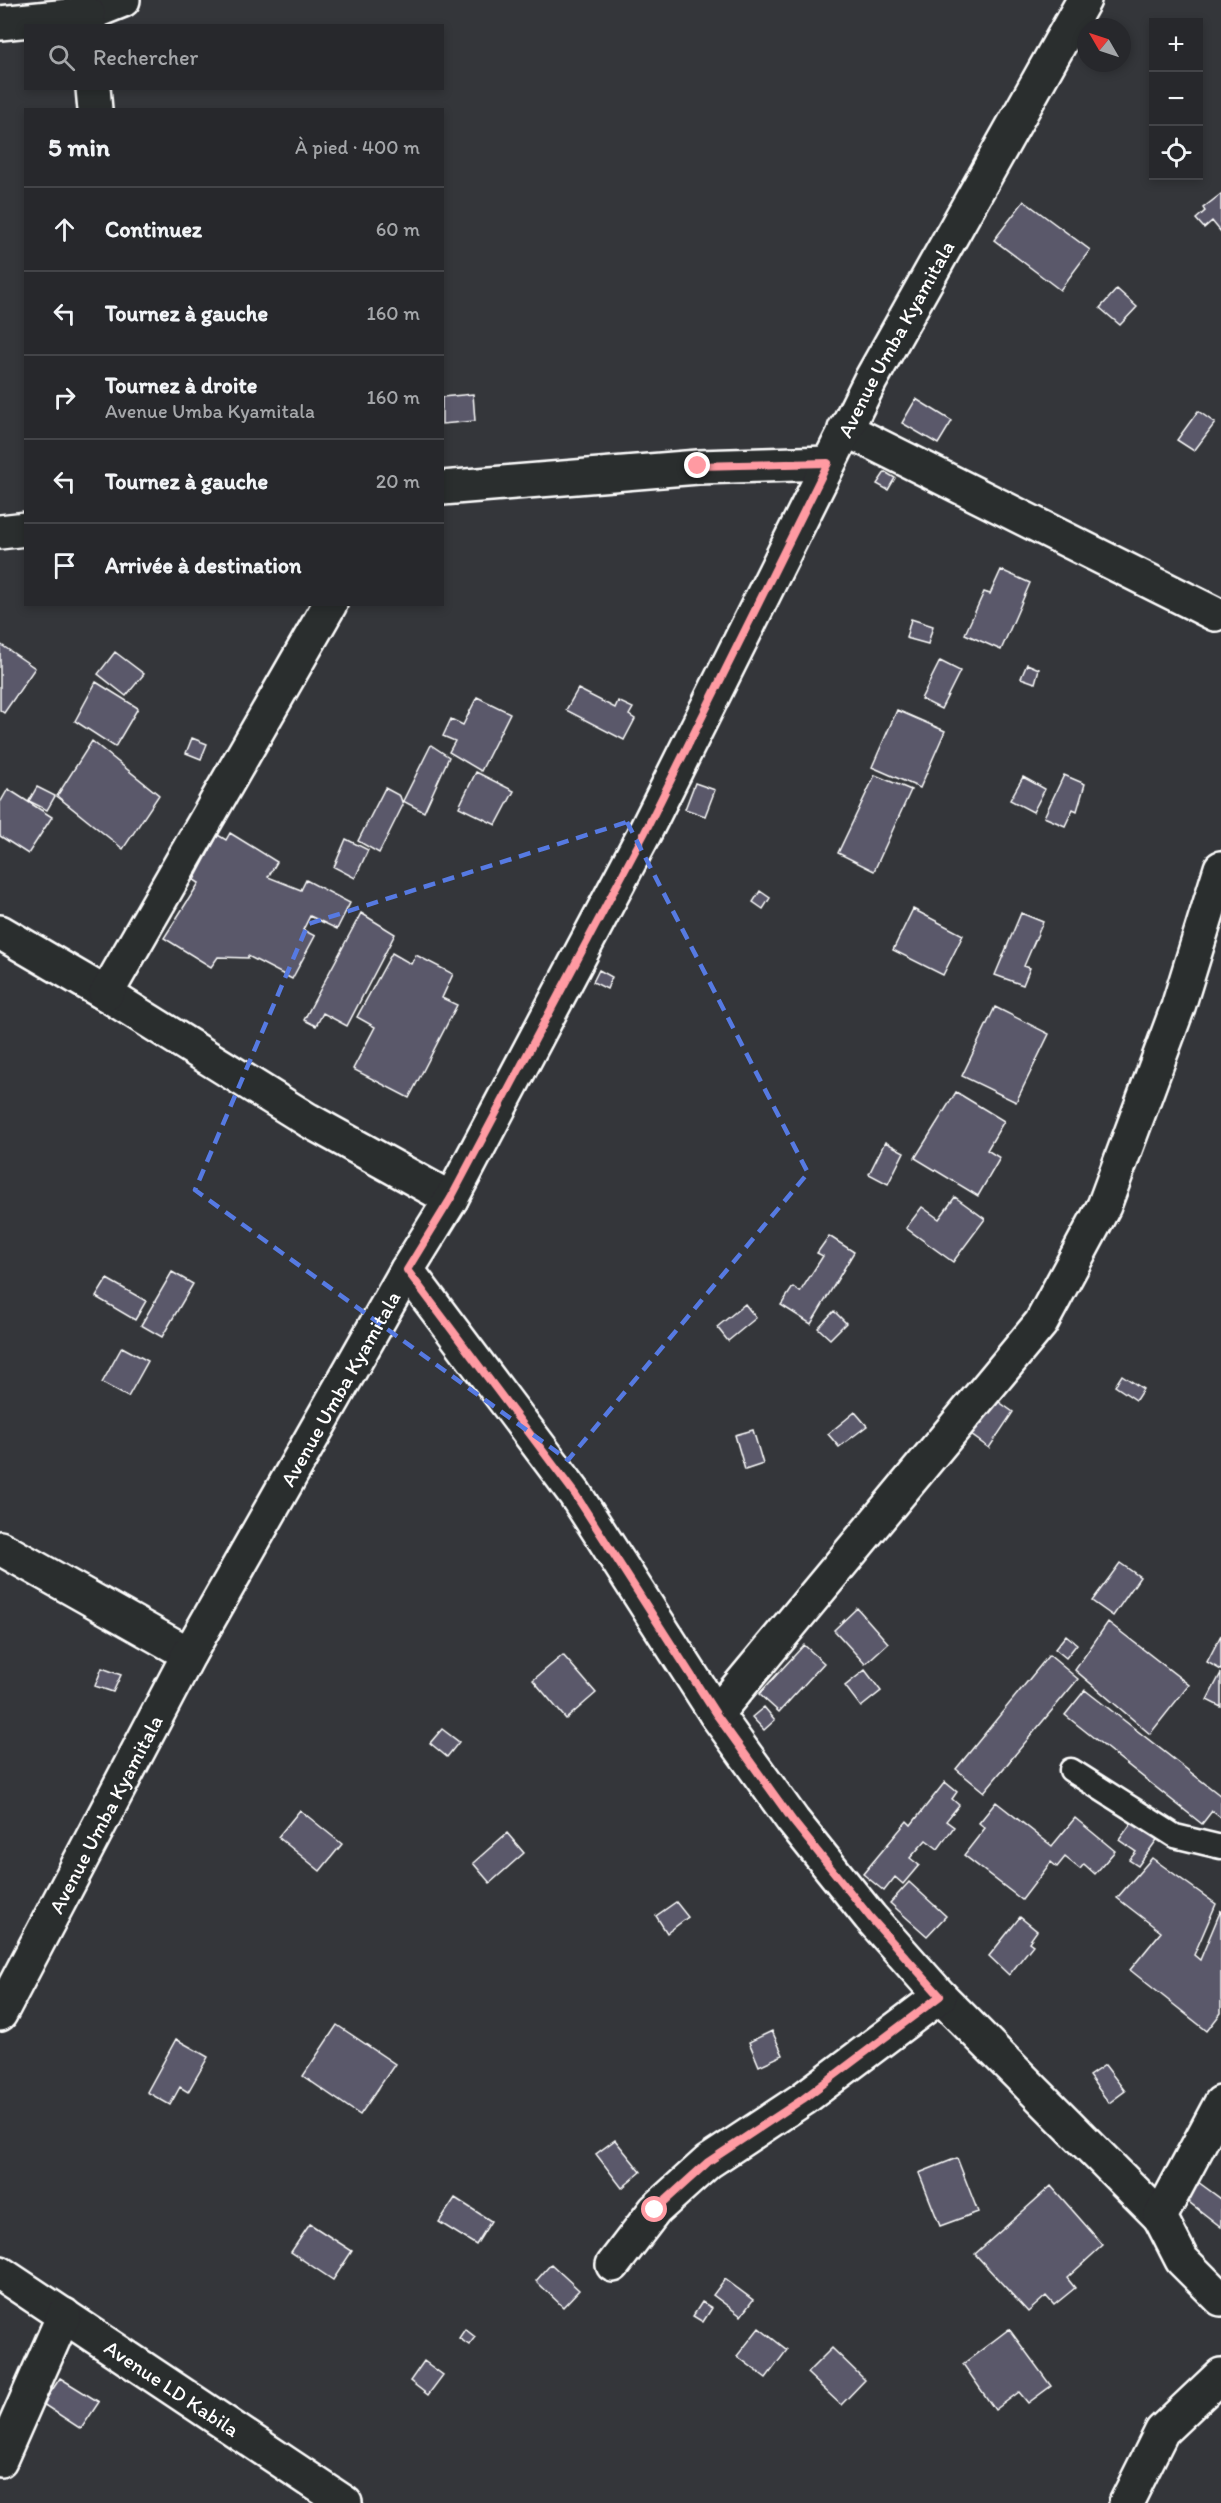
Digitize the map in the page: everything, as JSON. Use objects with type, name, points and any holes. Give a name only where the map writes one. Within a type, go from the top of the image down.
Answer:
[{"type":"street","points":[[0,22],[89,20],[123,0]]},
{"type":"street","name":"Avenue Umba Kyamitala","points":[[0,2014],[189,1654],[407,1270],[451,1198],[644,834],[875,371],[1084,0]]},
{"type":"street","points":[[93,90],[95,108]]},
{"type":"street","points":[[845,429],[1219,608]]},
{"type":"street","points":[[444,488],[698,466],[828,463]]},
{"type":"street","points":[[0,532],[24,529]]},
{"type":"street","points":[[106,994],[329,606]]},
{"type":"street","points":[[716,1714],[1041,1323],[1104,1206],[1178,1007],[1221,868]]},
{"type":"street","points":[[0,932],[106,994],[308,1120],[451,1198]]},
{"type":"street","points":[[407,1270],[575,1494],[716,1714],[793,1821],[870,1917],[940,1996],[1160,2217],[1182,2260],[1221,2299]]},
{"type":"street","points":[[0,1548],[189,1654]]},
{"type":"street","points":[[613,2265],[655,2210],[708,2162],[803,2099],[940,1996]]},
{"type":"street","points":[[1160,2217],[1221,2103]]},
{"type":"street","name":"Avenue LD Kabila","points":[[0,2273],[345,2503]]},
{"type":"street","points":[[0,2460],[64,2315]]},
{"type":"street","points":[[1126,2503],[1162,2432],[1221,2375]]},
{"type":"lane","points":[[1071,1770],[1175,1836],[1221,1847]]},
{"type":"highlighted area","points":[[627,822],[808,1173],[568,1460],[195,1190],[308,924]]},
{"type":"building","points":[[1221,194],[1221,232],[1212,221],[1204,228],[1196,219],[1205,211],[1203,208]]},
{"type":"building","points":[[1024,201],[1090,250],[1060,290],[994,240]]},
{"type":"building","points":[[1117,289],[1137,307],[1120,325],[1100,308]]},
{"type":"building","points":[[473,394],[475,421],[444,424],[444,397]]},
{"type":"building","points":[[916,399],[952,421],[938,444],[902,423]]},
{"type":"building","points":[[1198,411],[1215,423],[1194,451],[1177,440]]},
{"type":"building","points":[[885,472],[895,478],[888,490],[877,484]]},
{"type":"building","points":[[1001,570],[1030,583],[1001,650],[965,634],[984,592],[990,594]]},
{"type":"building","points":[[911,619],[933,626],[928,644],[906,638]]},
{"type":"building","points":[[0,644],[35,668],[4,713],[0,710]]},
{"type":"building","points":[[115,652],[144,674],[126,696],[98,674]]},
{"type":"building","points":[[940,661],[960,671],[941,709],[921,699]]},
{"type":"building","points":[[1027,664],[1039,669],[1035,683],[1021,678]]},
{"type":"building","points":[[96,682],[138,708],[115,747],[75,721]]},
{"type":"building","points":[[578,689],[615,708],[618,701],[633,708],[629,715],[635,719],[624,740],[566,710]]},
{"type":"building","points":[[477,697],[510,713],[481,771],[449,752],[455,741],[443,736],[451,719],[463,725]]},
{"type":"building","points":[[897,710],[945,731],[920,788],[872,767]]},
{"type":"building","points":[[192,738],[207,744],[201,759],[186,753]]},
{"type":"building","points":[[92,741],[159,795],[123,849],[57,796]]},
{"type":"building","points":[[431,745],[449,757],[424,812],[403,801]]},
{"type":"building","points":[[476,772],[514,791],[496,825],[459,807]]},
{"type":"building","points":[[875,775],[911,790],[874,871],[838,853]]},
{"type":"building","points":[[1064,775],[1085,784],[1077,811],[1073,809],[1065,826],[1044,817]]},
{"type":"building","points":[[1023,777],[1045,789],[1033,812],[1010,800]]},
{"type":"building","points":[[695,783],[715,790],[705,816],[685,809]]},
{"type":"building","points":[[37,787],[55,796],[47,810],[29,801]]},
{"type":"building","points":[[385,788],[400,796],[403,805],[379,853],[358,841]]},
{"type":"building","points":[[8,789],[52,817],[28,854],[0,836],[0,803]]},
{"type":"building","points":[[230,833],[277,862],[268,877],[301,890],[306,880],[350,903],[337,929],[310,916],[303,930],[315,936],[292,979],[248,956],[248,958],[218,957],[211,967],[164,938],[199,883],[194,880],[218,835],[226,840]]},
{"type":"building","points":[[346,839],[368,850],[355,878],[334,867]]},
{"type":"building","points":[[760,891],[770,898],[763,909],[753,902]]},
{"type":"building","points":[[913,909],[963,935],[943,975],[893,950]]},
{"type":"building","points":[[361,913],[395,934],[347,1026],[323,1013],[316,1026],[304,1020]]},
{"type":"building","points":[[1021,913],[1043,922],[1024,966],[1030,968],[1023,985],[995,975]]},
{"type":"building","points":[[392,953],[411,964],[416,955],[453,974],[442,998],[457,1005],[409,1098],[353,1069],[375,1027],[357,1017]]},
{"type":"building","points":[[599,970],[612,977],[607,989],[593,982]]},
{"type":"building","points":[[995,1007],[1049,1034],[1016,1102],[962,1076]]},
{"type":"building","points":[[956,1092],[1004,1121],[987,1150],[1000,1158],[978,1196],[915,1158]]},
{"type":"building","points":[[885,1142],[904,1152],[888,1184],[869,1174]]},
{"type":"building","points":[[955,1197],[985,1219],[953,1262],[906,1228],[922,1207],[939,1219]]},
{"type":"building","points":[[829,1236],[854,1252],[811,1324],[781,1305],[793,1287],[800,1292],[823,1256],[817,1253]]},
{"type":"building","points":[[172,1272],[193,1284],[162,1337],[141,1325]]},
{"type":"building","points":[[107,1279],[146,1301],[135,1320],[96,1297]]},
{"type":"building","points":[[745,1304],[756,1318],[728,1341],[717,1327]]},
{"type":"building","points":[[834,1311],[846,1323],[830,1339],[818,1328]]},
{"type":"building","points":[[122,1347],[148,1361],[128,1397],[102,1383]]},
{"type":"building","points":[[1122,1375],[1143,1389],[1136,1400],[1115,1386]]},
{"type":"building","points":[[992,1397],[1013,1412],[989,1448],[967,1432]]},
{"type":"building","points":[[855,1412],[867,1426],[839,1447],[828,1434]]},
{"type":"building","points":[[753,1430],[763,1464],[745,1470],[735,1435]]},
{"type":"building","points":[[1120,1563],[1140,1577],[1113,1616],[1092,1601]]},
{"type":"building","points":[[857,1608],[888,1643],[865,1664],[834,1630]]},
{"type":"building","points":[[1108,1622],[1189,1685],[1150,1734],[1075,1670]]},
{"type":"building","points":[[1066,1635],[1077,1644],[1066,1658],[1055,1649]]},
{"type":"building","points":[[1221,1635],[1221,1670],[1207,1662]]},
{"type":"building","points":[[804,1645],[824,1663],[779,1712],[759,1694]]},
{"type":"building","points":[[563,1655],[596,1693],[566,1719],[533,1680]]},
{"type":"building","points":[[1049,1655],[1078,1679],[984,1792],[956,1769]]},
{"type":"building","points":[[102,1668],[121,1675],[113,1692],[95,1686]]},
{"type":"building","points":[[865,1670],[881,1691],[861,1707],[845,1686]]},
{"type":"building","points":[[1221,1673],[1221,1707],[1207,1700]]},
{"type":"building","points":[[1085,1690],[1221,1796],[1221,1818],[1212,1811],[1202,1824],[1065,1715]]},
{"type":"building","points":[[764,1707],[775,1720],[764,1730],[752,1717]]},
{"type":"building","points":[[442,1729],[459,1742],[447,1757],[430,1743]]},
{"type":"building","points":[[945,1782],[957,1792],[952,1799],[959,1805],[946,1821],[954,1827],[938,1849],[926,1840],[910,1858],[919,1865],[903,1884],[895,1877],[884,1891],[863,1874],[907,1821],[911,1825]]},
{"type":"building","points":[[996,1802],[1052,1846],[1075,1818],[1115,1851],[1095,1874],[1084,1864],[1080,1869],[1065,1857],[1057,1867],[1051,1862],[1022,1900],[964,1855],[985,1828],[979,1823]]},
{"type":"building","points":[[300,1810],[342,1844],[320,1871],[278,1837]]},
{"type":"building","points":[[1135,1818],[1159,1837],[1138,1866],[1129,1860],[1136,1852],[1119,1840]]},
{"type":"building","points":[[507,1833],[524,1853],[490,1883],[473,1863]]},
{"type":"building","points":[[1152,1858],[1216,1904],[1194,1955],[1200,1960],[1221,1910],[1221,2013],[1207,2031],[1130,1970],[1161,1932],[1117,1898]]},
{"type":"building","points":[[909,1882],[946,1916],[927,1936],[890,1903]]},
{"type":"building","points":[[676,1902],[688,1917],[667,1933],[656,1916]]},
{"type":"building","points":[[1020,1917],[1037,1931],[1029,1942],[1033,1945],[1009,1975],[989,1956]]},
{"type":"building","points":[[337,2025],[395,2064],[360,2115],[303,2076]]},
{"type":"building","points":[[772,2031],[783,2055],[759,2066],[749,2042]]},
{"type":"building","points":[[176,2039],[208,2057],[188,2092],[180,2087],[170,2105],[147,2092]]},
{"type":"building","points":[[1105,2065],[1125,2091],[1109,2103],[1089,2076]]},
{"type":"building","points":[[615,2140],[641,2172],[622,2188],[596,2154]]},
{"type":"building","points":[[957,2158],[978,2212],[940,2226],[919,2173]]},
{"type":"building","points":[[1198,2182],[1221,2199],[1221,2227],[1185,2199]]},
{"type":"building","points":[[1051,2186],[1103,2245],[1067,2278],[1075,2288],[1054,2305],[1046,2296],[1028,2312],[975,2254]]},
{"type":"building","points":[[455,2198],[491,2221],[476,2245],[439,2222]]},
{"type":"building","points":[[310,2224],[352,2251],[333,2280],[291,2252]]},
{"type":"building","points":[[551,2264],[579,2290],[563,2307],[536,2281]]},
{"type":"building","points":[[725,2279],[753,2300],[741,2316],[713,2295]]},
{"type":"building","points":[[702,2302],[712,2308],[703,2322],[693,2316]]},
{"type":"building","points":[[759,2328],[787,2350],[766,2378],[737,2356]]},
{"type":"building","points":[[465,2329],[475,2337],[469,2345],[459,2338]]},
{"type":"building","points":[[1009,2329],[1051,2386],[1028,2403],[1019,2392],[995,2410],[963,2364]]},
{"type":"building","points":[[832,2348],[865,2380],[841,2405],[807,2373]]},
{"type":"building","points":[[424,2361],[443,2375],[428,2395],[410,2381]]},
{"type":"building","points":[[60,2378],[99,2402],[81,2429],[43,2404]]},
{"type":"route","points":[[655,2210],[708,2162],[803,2099],[940,1996],[870,1917],[793,1821],[716,1714],[575,1494],[407,1270],[451,1198],[644,834],[828,463],[698,466]]}]
